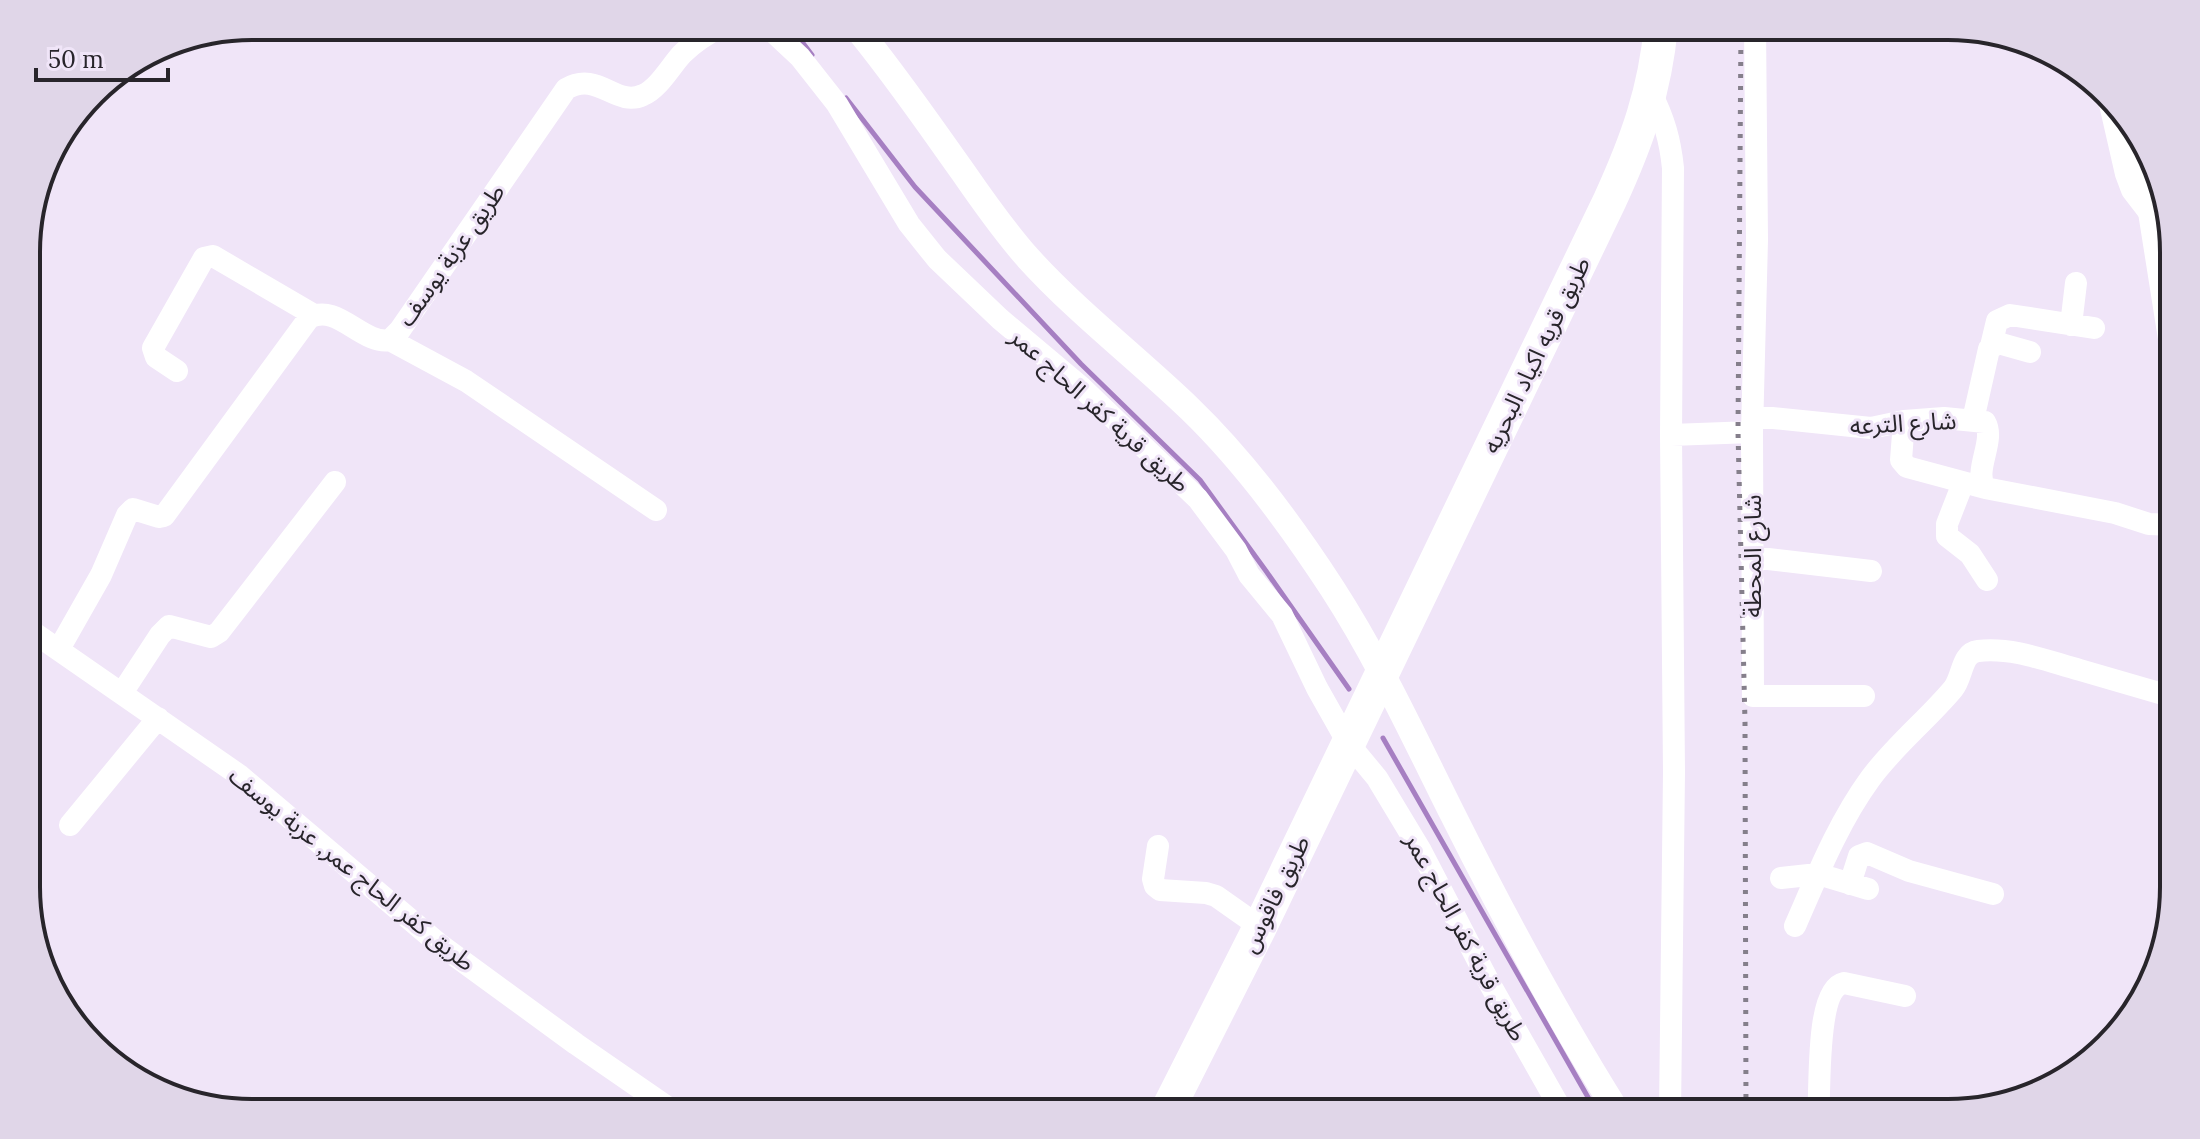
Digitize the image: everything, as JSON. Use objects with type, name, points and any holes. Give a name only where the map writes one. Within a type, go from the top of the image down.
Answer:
[{"type":"main road","name":"طريق قريه اكياد البحريه","points":[[1382,674],[1616,189],[1641,130],[1651,93],[1659,40]]},
{"type":"main road","name":"طريق فاقوس","points":[[1173,1099],[1382,674]]},
{"type":"street","name":"طريق عزبة يوسف","points":[[177,371],[156,357],[153,348],[200,262],[213,256],[314,315],[333,317],[378,340],[390,340],[400,330],[566,89],[583,82],[635,98],[646,94],[690,47],[701,40]]},
{"type":"street","name":"طريق قرية كفر الحاج عمر","points":[[782,40],[800,57],[837,104],[909,224],[937,259],[1000,319],[1081,387],[1198,499],[1236,550],[1257,587],[1282,615],[1348,743],[1377,778],[1421,851],[1491,986],[1555,1099]]},
{"type":"street","name":"طريق قرية كفر الحاج عمر","points":[[867,40],[1026,256],[1191,410],[1253,480],[1334,590],[1382,674],[1492,893],[1580,1053],[1609,1099]]},
{"type":"street","name":"شارع المحطة","points":[[1755,40],[1757,240],[1752,424],[1753,696],[1864,696]]},
{"type":"street","points":[[1651,93],[1663,117],[1673,168],[1671,435],[1674,772],[1670,1099]]},
{"type":"street","points":[[2114,121],[2132,190],[2158,229]]},
{"type":"street","points":[[2151,191],[2156,211]]},
{"type":"street","points":[[2071,325],[2076,283]]},
{"type":"street","points":[[59,649],[101,575],[127,515],[133,509],[164,516],[314,315]]},
{"type":"street","points":[[1973,420],[1997,321],[2010,315],[2094,328]]},
{"type":"street","points":[[390,340],[466,381],[656,510]]},
{"type":"street","points":[[1991,346],[1998,343],[2030,352]]},
{"type":"street","name":"شارع الترعه","points":[[1671,435],[1752,424],[1871,428],[1904,421],[1944,418],[1973,420],[1985,422],[1988,426],[1981,480],[1974,485]]},
{"type":"street","points":[[1904,421],[1902,464],[1974,485],[2160,524]]},
{"type":"street","points":[[122,693],[169,626],[211,637],[219,632],[335,482]]},
{"type":"street","points":[[1974,485],[1947,524],[1947,536],[1970,554],[1987,580]]},
{"type":"street","points":[[1751,557],[1871,571]]},
{"type":"street","name":"طريق كفر الحاج عمر, عزبة يوسف","points":[[40,637],[239,775],[439,944],[656,1099]]},
{"type":"street","points":[[1795,926],[1845,818],[1869,779],[1954,688],[1971,653],[2001,651],[2031,655],[2160,693]]},
{"type":"street","points":[[70,825],[158,718]]},
{"type":"street","points":[[1158,846],[1153,879],[1160,890],[1216,896],[1260,927]]},
{"type":"street","points":[[1781,878],[1818,874],[1859,887],[1859,856],[1867,853],[1909,871],[1993,894]]},
{"type":"street","points":[[1819,1099],[1821,1035],[1834,988],[1844,983],[1905,996]]},
{"type":"waterway","points":[[801,40],[812,55]]},
{"type":"waterway","points":[[846,98],[915,187],[1081,364],[1200,480],[1349,689]]},
{"type":"waterway","points":[[1383,738],[1589,1099]]},
{"type":"railway","points":[[1741,40],[1738,432],[1745,722],[1746,1099]]}]
